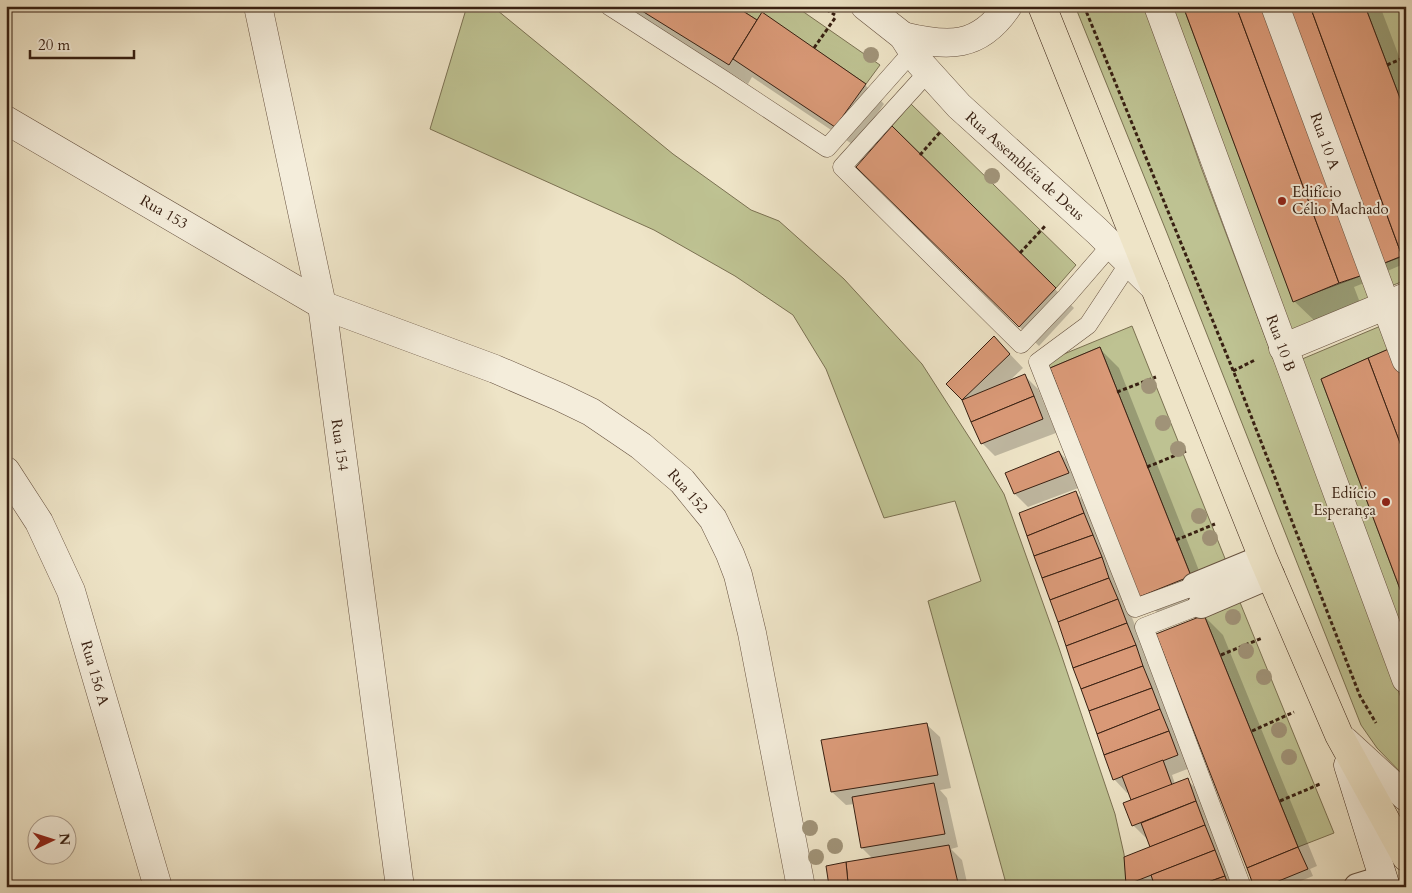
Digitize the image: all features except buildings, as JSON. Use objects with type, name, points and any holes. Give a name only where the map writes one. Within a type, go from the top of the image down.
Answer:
[{"type":"main road","points":[[1042,6],[1267,567],[1339,735],[1406,857]]},
{"type":"street","name":"Rua 154","points":[[258,6],[322,305],[400,887]]},
{"type":"street","name":"Rua Assembléia de Deus","points":[[865,6],[914,53],[959,106],[1155,288]]},
{"type":"street","name":"Rua Assembléia de Deus","points":[[914,53],[937,43],[965,41],[987,30],[997,21],[1008,6]]},
{"type":"street","name":"Rua 10 B","points":[[1158,6],[1406,679]]},
{"type":"street","name":"Rua 10 A","points":[[1275,6],[1395,301],[1406,360]]},
{"type":"street","name":"Rua 153","points":[[6,120],[322,305]]},
{"type":"street","points":[[1283,348],[1395,301]]},
{"type":"street","name":"Rua 152","points":[[322,305],[494,369],[546,390],[591,412],[618,429],[666,466],[698,500],[713,519],[730,554],[745,604],[801,887]]},
{"type":"street","name":"Rua 156 A","points":[[6,471],[39,522],[71,591],[158,887]]},
{"type":"street","points":[[1198,596],[1267,567]]},
{"type":"street","points":[[1339,735],[1406,798]]},
{"type":"street","points":[[1339,735],[1385,883],[1357,887]]},
{"type":"lane","points":[[608,6],[827,148],[914,53]]},
{"type":"lane","points":[[914,53],[842,167],[1021,344],[1066,297],[1120,254]]},
{"type":"lane","points":[[1120,254],[1088,325],[1038,362],[1135,608],[1198,596]]},
{"type":"lane","points":[[1198,596],[1144,627],[1242,887]]},
{"type":"path","points":[[821,6],[843,20]]},
{"type":"path","points":[[1084,6],[1237,380],[1360,696],[1380,730]]},
{"type":"path","points":[[814,48],[837,16]]},
{"type":"path","points":[[1387,65],[1406,57]]},
{"type":"path","points":[[920,155],[943,129]]},
{"type":"path","points":[[1020,253],[1048,222]]},
{"type":"path","points":[[1117,392],[1161,375]]},
{"type":"path","points":[[1147,467],[1191,449]]},
{"type":"path","points":[[1176,540],[1221,521]]},
{"type":"path","points":[[1221,655],[1267,636]]},
{"type":"path","points":[[1252,731],[1297,711]]},
{"type":"path","points":[[1280,801],[1326,781]]},
{"type":"green space","points":[[467,6],[492,6],[673,154],[751,210],[779,221],[844,279],[922,364],[1004,494],[1115,814],[1124,854],[1127,887],[1007,887],[928,601],[981,581],[955,501],[884,518],[826,369],[793,315],[735,276],[654,230],[430,129]]},
{"type":"green space","points":[[735,6],[795,6],[880,65],[866,84],[762,13],[757,20]]},
{"type":"green space","points":[[1075,6],[1145,6],[1201,167],[1406,711],[1406,778],[1377,748],[1361,725],[1167,233]]},
{"type":"green space","points":[[1166,6],[1183,6],[1293,301],[1363,275],[1374,300],[1285,334]]},
{"type":"green space","points":[[1365,6],[1406,6],[1406,114]]},
{"type":"green space","points":[[911,104],[1076,265],[1056,288],[892,126]]},
{"type":"green space","points":[[1406,255],[1406,280],[1386,288],[1377,266]]},
{"type":"green space","points":[[1383,325],[1391,348],[1321,379],[1406,605],[1406,656],[1295,362]]},
{"type":"green space","points":[[1132,326],[1226,561],[1191,576],[1100,347],[1050,368],[1047,361]]},
{"type":"green space","points":[[1239,600],[1334,833],[1298,847],[1204,615]]},
{"type":"place","name":"Edifício Célio Machado","points":[[1282,201]]},
{"type":"place","name":"Ediício Esperança","points":[[1386,502]]}]
